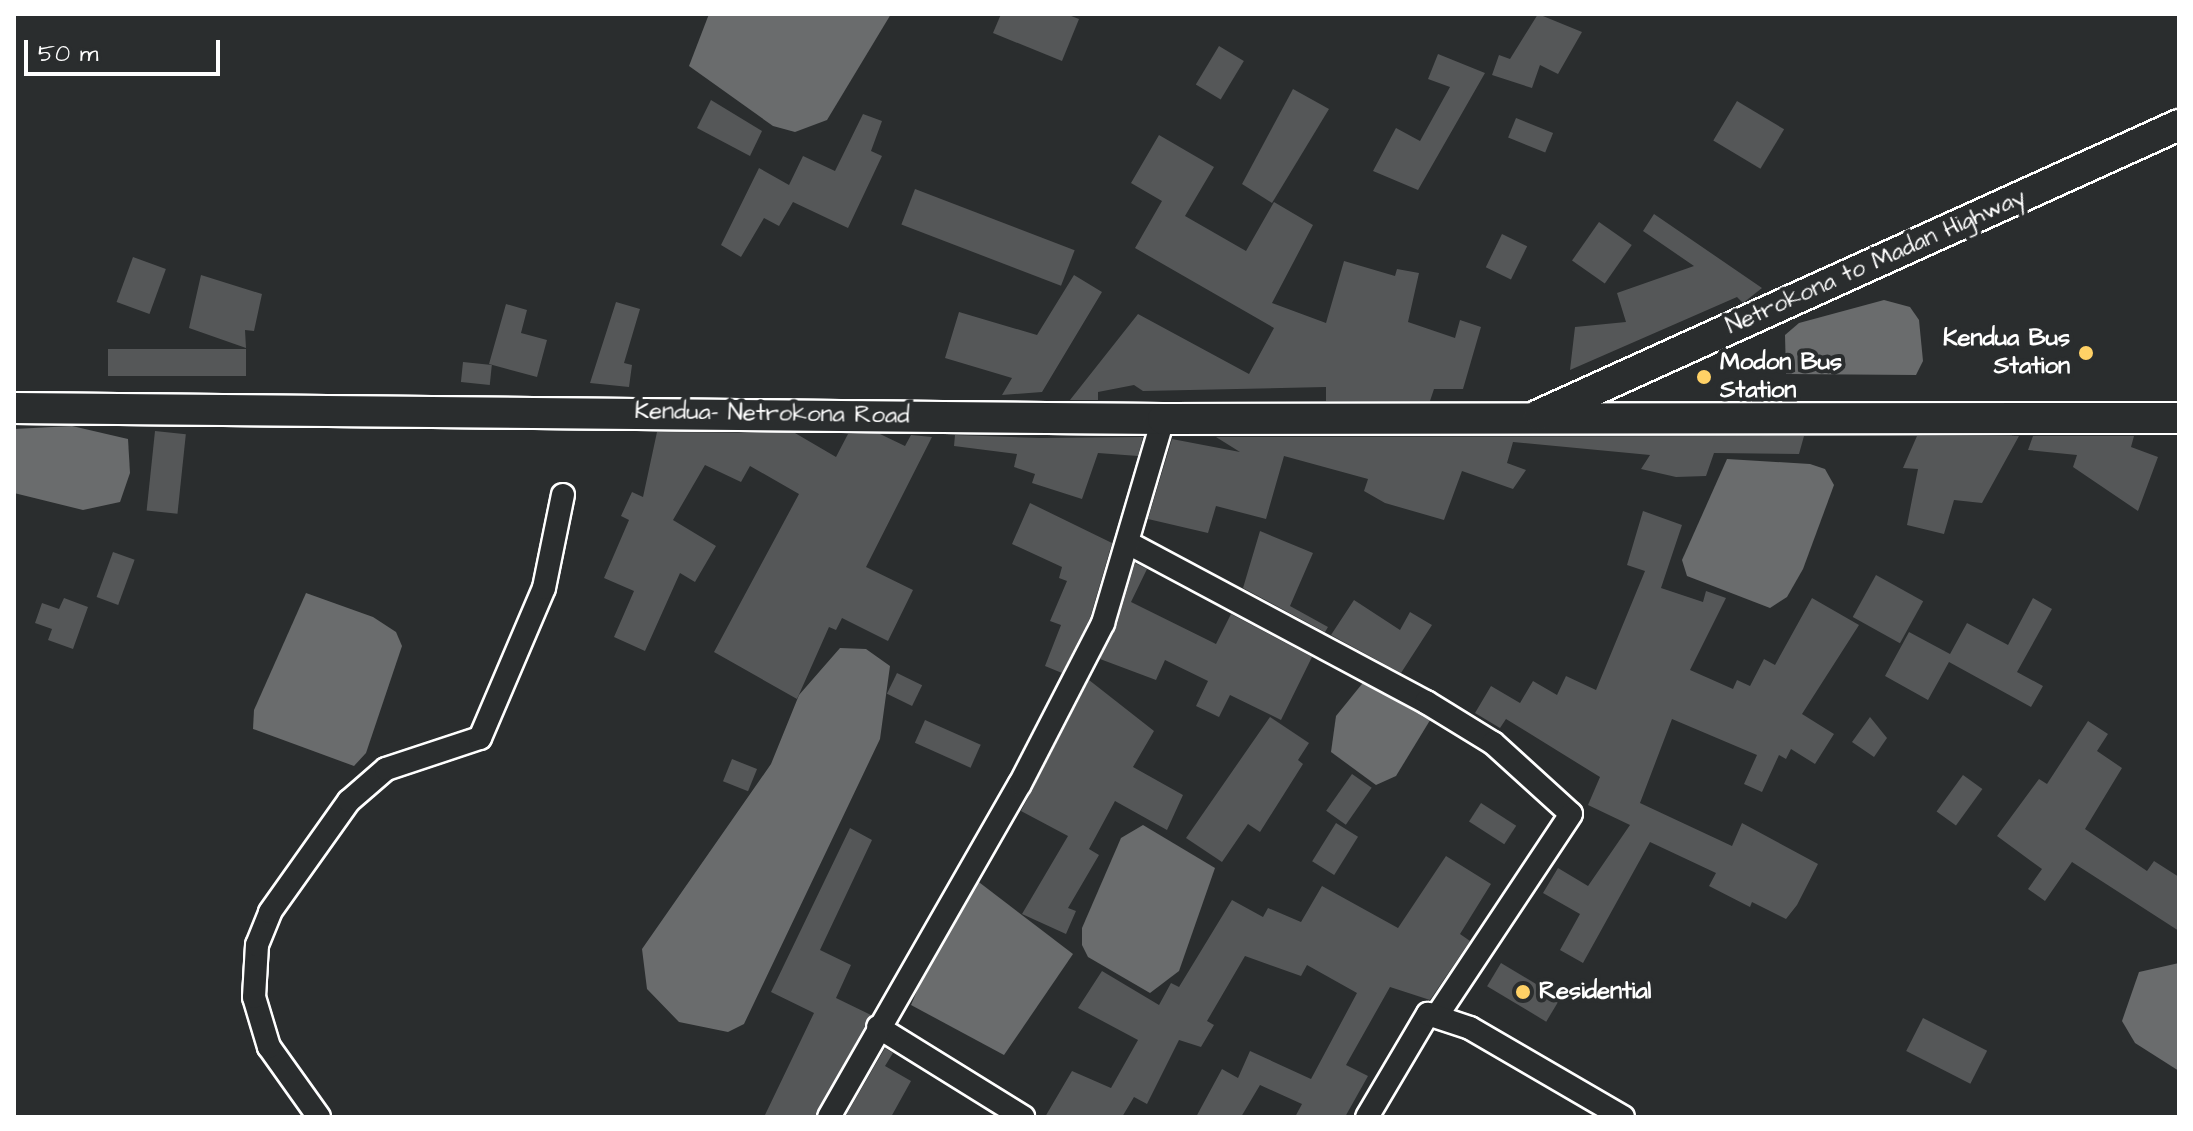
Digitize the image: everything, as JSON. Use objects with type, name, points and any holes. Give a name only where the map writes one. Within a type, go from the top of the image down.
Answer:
[{"type":"main road","name":"Netrokona to Madan Highway","points":[[1530,419],[2179,125]]},
{"type":"main road","name":"Kendua- Netrokona Road","points":[[14,408],[1163,419],[2179,418]]},
{"type":"street","points":[[829,1117],[1020,784],[1103,623],[1130,544],[1163,419]]},
{"type":"street","points":[[319,1117],[269,1047],[254,997],[257,945],[270,912],[349,801],[386,769],[480,738],[544,588],[563,495]]},
{"type":"street","points":[[1130,544],[1426,702],[1493,743],[1571,814],[1438,1014],[1420,1019],[1367,1117]]},
{"type":"street","points":[[1438,1014],[1623,1117]]},
{"type":"street","points":[[878,1027],[1023,1117]]},
{"type":"shaded area","points":[[709,14],[891,14],[827,120],[795,132],[773,126],[689,66]]},
{"type":"shaded area","points":[[1884,300],[1910,307],[1919,320],[1923,361],[1916,375],[1786,374],[1785,335],[1799,323]]},
{"type":"shaded area","points":[[72,426],[128,439],[130,473],[120,502],[83,510],[14,493],[14,429]]},
{"type":"shaded area","points":[[1727,459],[1810,464],[1825,469],[1834,485],[1803,569],[1787,597],[1770,608],[1687,576],[1682,560]]},
{"type":"shaded area","points":[[306,593],[373,617],[396,632],[402,646],[366,753],[354,766],[253,729],[254,710]]},
{"type":"shaded area","points":[[840,648],[866,649],[890,666],[880,739],[744,1024],[728,1032],[679,1022],[647,989],[642,949],[771,764],[799,695]]},
{"type":"shaded area","points":[[1366,679],[1432,717],[1396,776],[1376,785],[1331,752],[1336,716]]},
{"type":"shaded area","points":[[1143,825],[1215,868],[1179,971],[1150,993],[1088,957],[1082,945],[1082,928],[1121,838]]},
{"type":"shaded area","points":[[967,873],[1073,954],[1004,1055],[911,1005]]},
{"type":"shaded area","points":[[2179,963],[2179,1071],[2135,1043],[2122,1021],[2139,972]]},
{"type":"building","points":[[1001,14],[1066,14],[1079,19],[1062,61],[993,33]]},
{"type":"building","points":[[1538,14],[1582,32],[1558,74],[1540,65],[1532,88],[1492,75],[1499,55],[1510,59]]},
{"type":"building","points":[[1219,46],[1244,61],[1221,100],[1196,85]]},
{"type":"building","points":[[1438,54],[1485,73],[1418,190],[1373,171],[1396,128],[1420,141],[1450,87],[1428,79]]},
{"type":"building","points":[[1293,89],[1329,109],[1272,203],[1242,184]]},
{"type":"building","points":[[711,100],[762,131],[750,156],[697,128]]},
{"type":"building","points":[[1737,101],[1784,129],[1760,169],[1713,140]]},
{"type":"building","points":[[863,114],[882,121],[871,151],[882,156],[848,228],[793,202],[779,226],[764,218],[741,257],[721,245],[759,168],[789,185],[803,156],[835,171]]},
{"type":"building","points":[[1516,118],[1553,133],[1545,152],[1508,137]]},
{"type":"building","points":[[1159,135],[1214,167],[1185,216],[1246,251],[1274,202],[1313,225],[1272,303],[1326,323],[1344,261],[1395,276],[1397,269],[1419,273],[1408,322],[1455,338],[1460,320],[1481,327],[1463,389],[1434,389],[1430,401],[1326,401],[1326,387],[1143,391],[1134,385],[1098,392],[1098,400],[1070,400],[1138,314],[1249,374],[1274,328],[1135,248],[1162,201],[1131,183]]},
{"type":"building","points":[[915,189],[1075,250],[1061,286],[901,224]]},
{"type":"building","points":[[1654,214],[1762,288],[1743,303],[1737,297],[1570,370],[1575,327],[1626,322],[1617,293],[1694,266],[1643,231]]},
{"type":"building","points":[[1599,222],[1632,245],[1605,283],[1572,261]]},
{"type":"building","points":[[1502,234],[1527,246],[1511,280],[1486,267]]},
{"type":"building","points":[[133,257],[166,269],[149,314],[117,302]]},
{"type":"building","points":[[201,275],[262,294],[254,331],[245,330],[246,348],[189,328]]},
{"type":"building","points":[[1074,275],[1102,292],[1042,392],[1002,395],[1012,378],[945,358],[959,312],[1037,335]]},
{"type":"building","points":[[616,302],[640,309],[624,363],[632,365],[629,387],[590,383]]},
{"type":"building","points":[[506,304],[527,310],[521,333],[547,340],[537,377],[489,364]]},
{"type":"building","points":[[108,349],[246,349],[246,376],[108,376]]},
{"type":"building","points":[[463,362],[492,365],[490,385],[461,382]]},
{"type":"building","points":[[155,431],[186,434],[177,514],[147,511]]},
{"type":"building","points":[[657,432],[795,433],[836,457],[848,434],[880,434],[905,446],[911,435],[932,437],[866,567],[913,590],[888,641],[842,618],[836,630],[829,627],[797,699],[714,652],[799,494],[750,466],[741,482],[705,465],[673,520],[716,546],[695,582],[680,573],[645,651],[614,637],[634,591],[604,578],[629,520],[621,516],[632,492],[643,497]]},
{"type":"building","points":[[955,435],[1143,437],[1138,456],[1098,453],[1082,499],[1032,483],[1035,474],[1014,467],[1017,454],[954,446]]},
{"type":"building","points":[[1804,436],[1799,454],[1714,453],[1706,476],[1676,477],[1641,469],[1650,455],[1513,442],[1507,463],[1526,470],[1513,489],[1462,471],[1444,520],[1385,503],[1364,491],[1368,479],[1284,456],[1266,519],[1216,506],[1208,533],[1148,519],[1172,439],[1240,452],[1216,437]]},
{"type":"building","points":[[1917,436],[2019,436],[1982,503],[1954,500],[1944,534],[1907,525],[1918,469],[1903,468]]},
{"type":"building","points":[[2033,436],[2134,436],[2131,447],[2158,457],[2138,511],[2073,467],[2077,455],[2028,450]]},
{"type":"building","points":[[1030,503],[1112,543],[1090,618],[1062,673],[1045,666],[1061,625],[1050,621],[1067,581],[1059,578],[1062,567],[1012,544]]},
{"type":"building","points":[[1643,511],[1682,525],[1661,588],[1703,602],[1706,591],[1726,598],[1690,670],[1733,689],[1737,680],[1750,686],[1764,659],[1775,665],[1812,598],[1859,625],[1802,714],[1834,734],[1815,764],[1791,749],[1786,759],[1779,755],[1762,792],[1744,784],[1757,755],[1672,719],[1640,803],[1732,846],[1742,823],[1818,864],[1797,905],[1786,919],[1752,902],[1750,907],[1709,886],[1716,873],[1650,842],[1583,963],[1560,950],[1580,914],[1543,893],[1558,868],[1588,886],[1630,825],[1588,805],[1600,777],[1506,719],[1500,728],[1475,713],[1491,686],[1520,703],[1533,681],[1557,695],[1566,676],[1596,690],[1645,571],[1627,565]]},
{"type":"building","points":[[1260,531],[1313,553],[1290,606],[1328,627],[1325,632],[1243,588]]},
{"type":"building","points":[[113,552],[135,560],[118,605],[97,597]]},
{"type":"building","points":[[1135,563],[1147,569],[1131,602],[1216,644],[1231,614],[1312,657],[1281,720],[1230,695],[1219,717],[1196,706],[1208,681],[1165,660],[1156,680],[1100,659]]},
{"type":"building","points":[[1876,575],[1923,601],[1900,643],[1853,617]]},
{"type":"building","points":[[64,598],[88,607],[73,649],[48,640],[52,629],[35,623],[42,603],[59,609]]},
{"type":"building","points":[[2033,598],[2052,609],[2017,672],[2043,686],[2031,707],[1949,662],[1928,700],[1885,676],[1909,632],[1950,654],[1967,623],[2008,645]]},
{"type":"building","points":[[1354,600],[1400,630],[1410,612],[1432,625],[1401,673],[1331,635]]},
{"type":"building","points":[[897,673],[922,685],[912,706],[887,694]]},
{"type":"building","points":[[1089,680],[1154,731],[1133,767],[1183,795],[1167,830],[1115,801],[1089,849],[1099,855],[1068,908],[1076,911],[1066,934],[1022,914],[1068,836],[1021,811]]},
{"type":"building","points":[[1270,717],[1309,743],[1298,760],[1303,764],[1260,832],[1248,824],[1222,862],[1186,838]]},
{"type":"building","points":[[1870,717],[1887,738],[1874,757],[1852,742]]},
{"type":"building","points":[[925,720],[981,745],[971,768],[915,743]]},
{"type":"building","points":[[2088,721],[2108,734],[2097,751],[2122,768],[2085,829],[2147,871],[2154,861],[2179,877],[2179,931],[2072,862],[2045,901],[2028,889],[2042,869],[1997,836],[2039,779],[2047,784]]},
{"type":"building","points":[[732,759],[757,769],[748,791],[723,781]]},
{"type":"building","points":[[1352,774],[1372,788],[1346,825],[1326,811]]},
{"type":"building","points":[[1963,775],[1982,789],[1956,826],[1937,811]]},
{"type":"building","points":[[1481,803],[1516,826],[1504,844],[1469,821]]},
{"type":"building","points":[[1336,823],[1358,837],[1334,875],[1312,861]]},
{"type":"building","points":[[850,828],[872,840],[820,950],[851,965],[836,998],[871,1015],[815,1117],[764,1117],[814,1013],[771,992]]},
{"type":"building","points":[[1446,856],[1491,884],[1460,934],[1470,941],[1430,1000],[1390,987],[1346,1065],[1368,1076],[1345,1117],[1295,1117],[1302,1104],[1260,1085],[1241,1117],[1196,1117],[1222,1069],[1238,1078],[1250,1051],[1311,1079],[1357,993],[1307,965],[1301,976],[1245,956],[1207,1021],[1214,1025],[1201,1047],[1179,1040],[1147,1104],[1134,1097],[1122,1117],[1045,1117],[1072,1071],[1111,1088],[1138,1040],[1078,1008],[1102,971],[1159,1005],[1171,983],[1179,987],[1232,900],[1263,917],[1268,908],[1301,922],[1322,886],[1398,928]]},
{"type":"building","name":"Residential","points":[[1501,963],[1560,999],[1546,1022],[1487,986]]},
{"type":"building","points":[[1923,1018],[1987,1051],[1970,1084],[1906,1051]]},
{"type":"building","points":[[885,1048],[893,1053],[885,1066],[911,1081],[891,1117],[845,1117]]},
{"type":"place","name":"Kendua Bus Station","points":[[2086,353]]},
{"type":"place","name":"Modon Bus Station","points":[[1704,377]]},
{"type":"place","name":"Residential","points":[[1523,992]]}]
